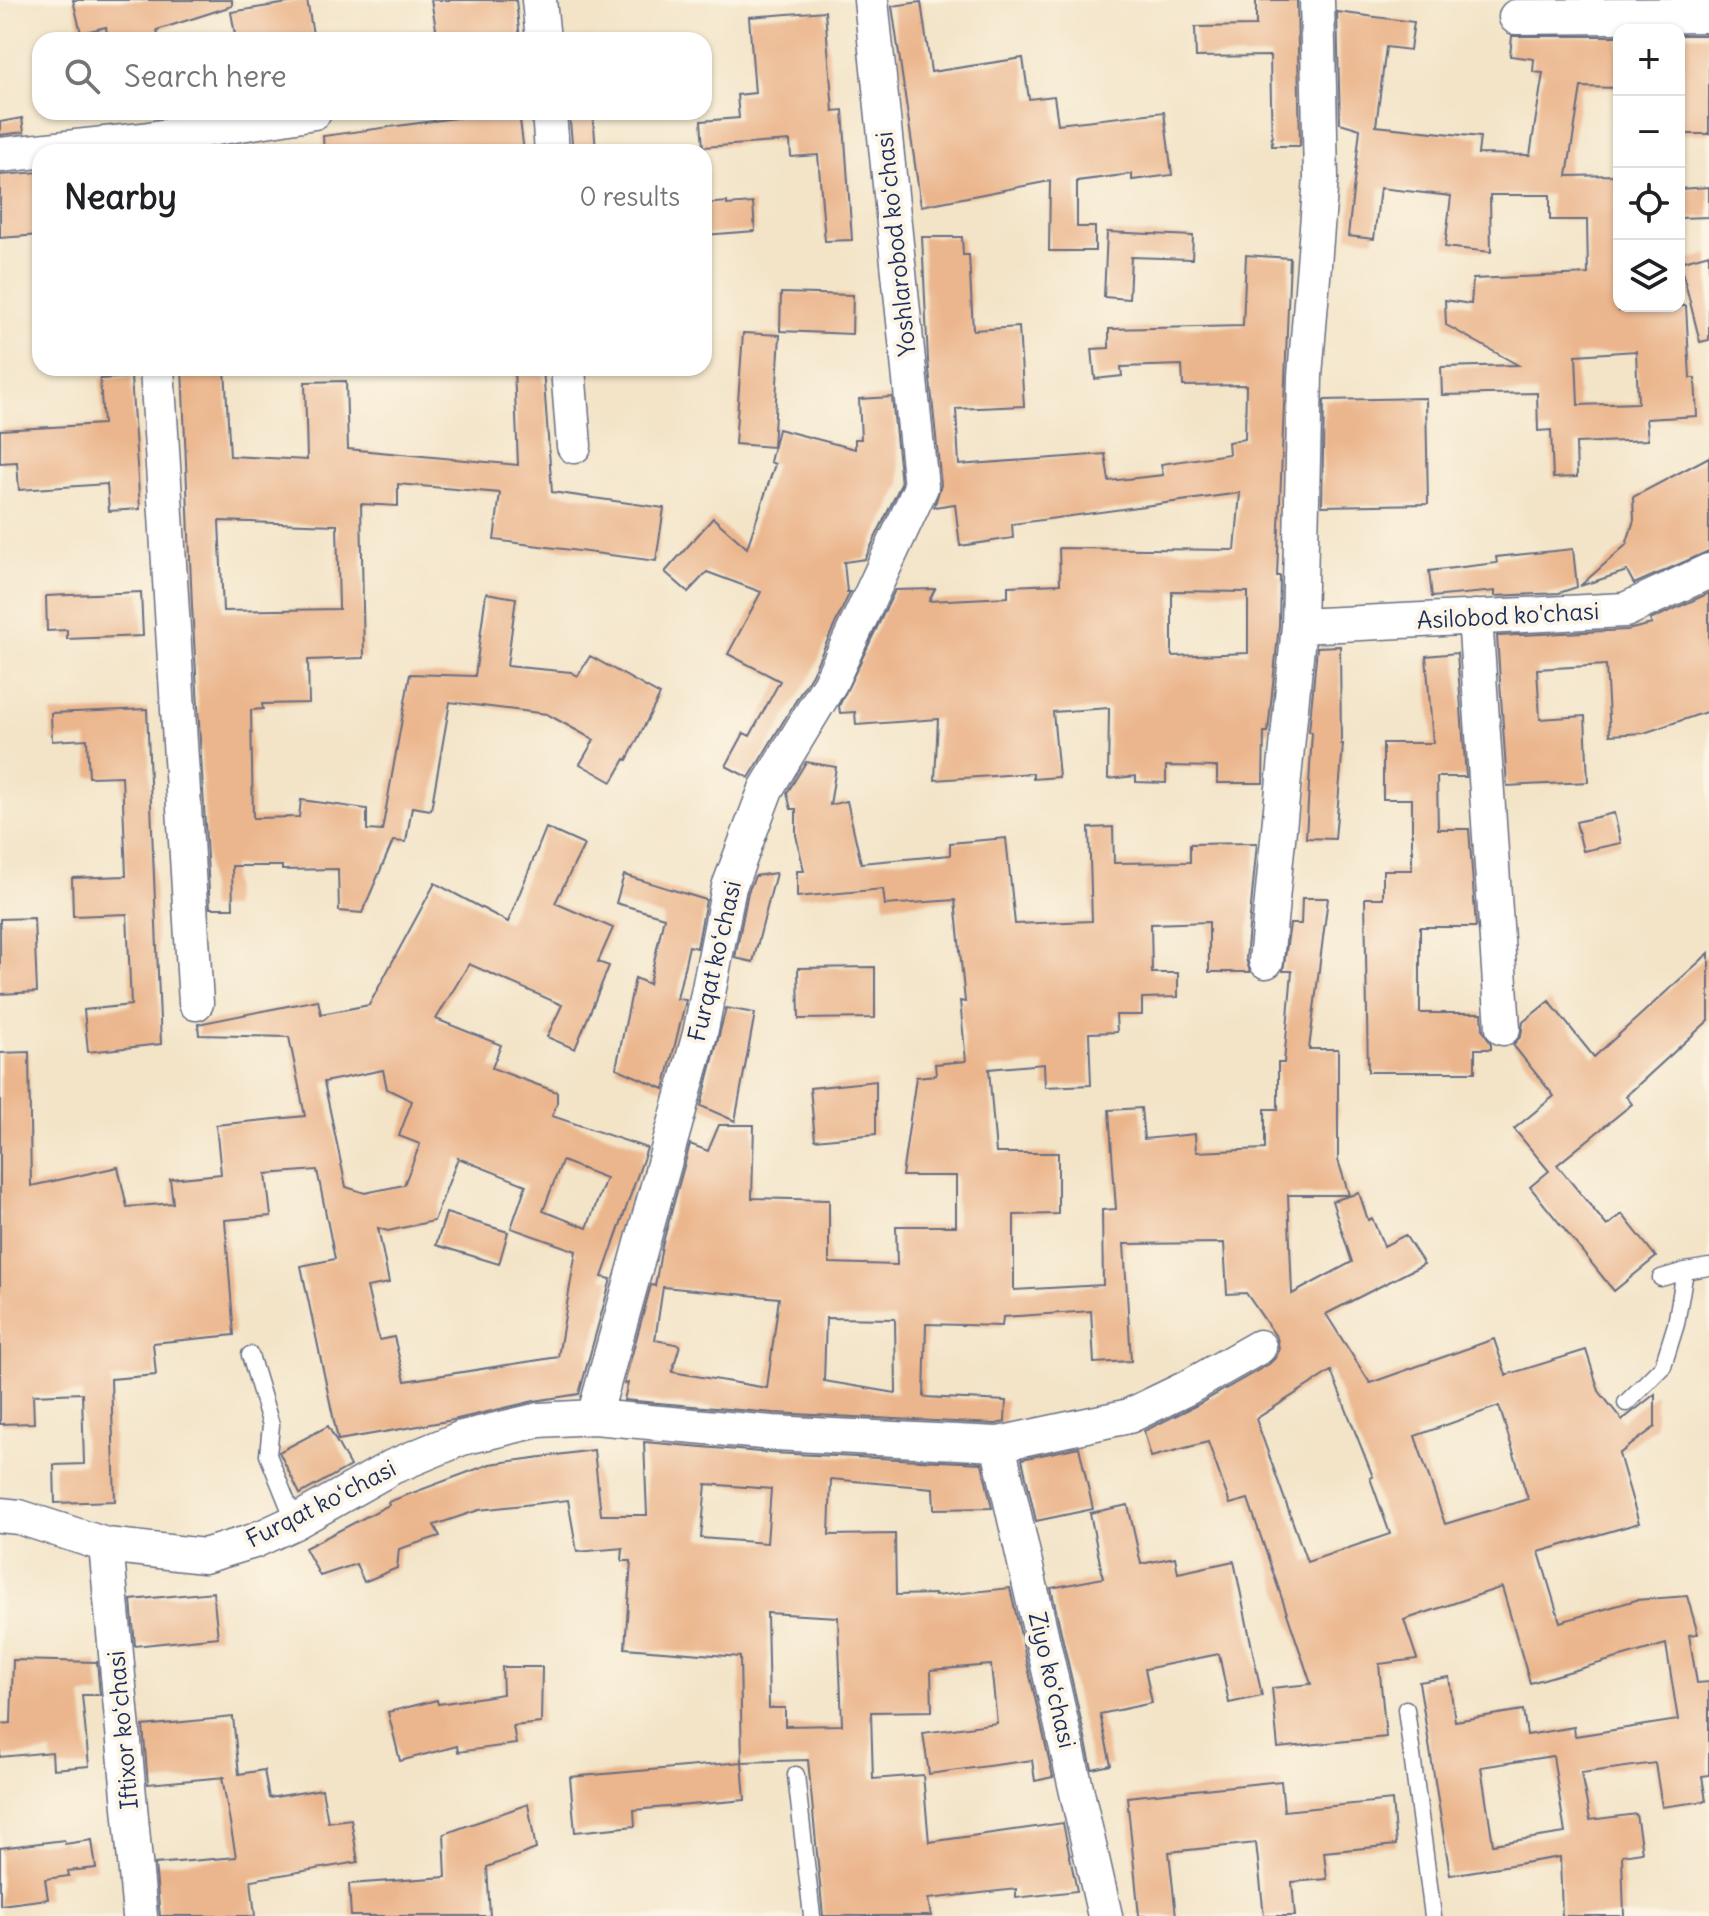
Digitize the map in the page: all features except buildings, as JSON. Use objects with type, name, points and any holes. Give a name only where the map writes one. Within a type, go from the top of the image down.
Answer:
[{"type":"street","points":[[539,0],[542,32]]},
{"type":"street","name":"Yoshlarobod koʻchasi","points":[[871,0],[921,487]]},
{"type":"street","points":[[1266,961],[1299,626],[1305,376],[1321,178],[1317,0]]},
{"type":"street","points":[[1516,17],[1709,15]]},
{"type":"street","points":[[153,144],[274,120]]},
{"type":"street","points":[[550,120],[551,144]]},
{"type":"street","points":[[0,155],[32,153]]},
{"type":"street","points":[[157,376],[196,1003]]},
{"type":"street","points":[[569,376],[574,446]]},
{"type":"street","name":"Furqat koʻchasi","points":[[594,1417],[700,1034],[729,887],[766,789],[830,683],[921,487]]},
{"type":"street","name":"Asilobod ko'chasi","points":[[1299,626],[1625,610],[1709,571]]},
{"type":"street","points":[[1475,617],[1503,1028]]},
{"type":"street","name":"Furqat koʻchasi","points":[[0,1515],[19,1517],[106,1545],[204,1556],[254,1541],[295,1522],[392,1467],[462,1438],[539,1420],[594,1417],[773,1433],[998,1444],[1129,1416],[1187,1388],[1259,1347]]},
{"type":"street","name":"Ziyo koʻchasi","points":[[998,1444],[1105,1916]]},
{"type":"street","name":"Iftixor koʻchasi","points":[[106,1545],[140,1916]]},
{"type":"lane","points":[[1661,1278],[1709,1267]]},
{"type":"lane","points":[[1626,1403],[1663,1366],[1676,1324],[1685,1271]]},
{"type":"lane","points":[[250,1355],[271,1425],[268,1455],[295,1522]]},
{"type":"lane","points":[[1406,1709],[1433,1916]]},
{"type":"lane","points":[[796,1775],[812,1916]]}]
